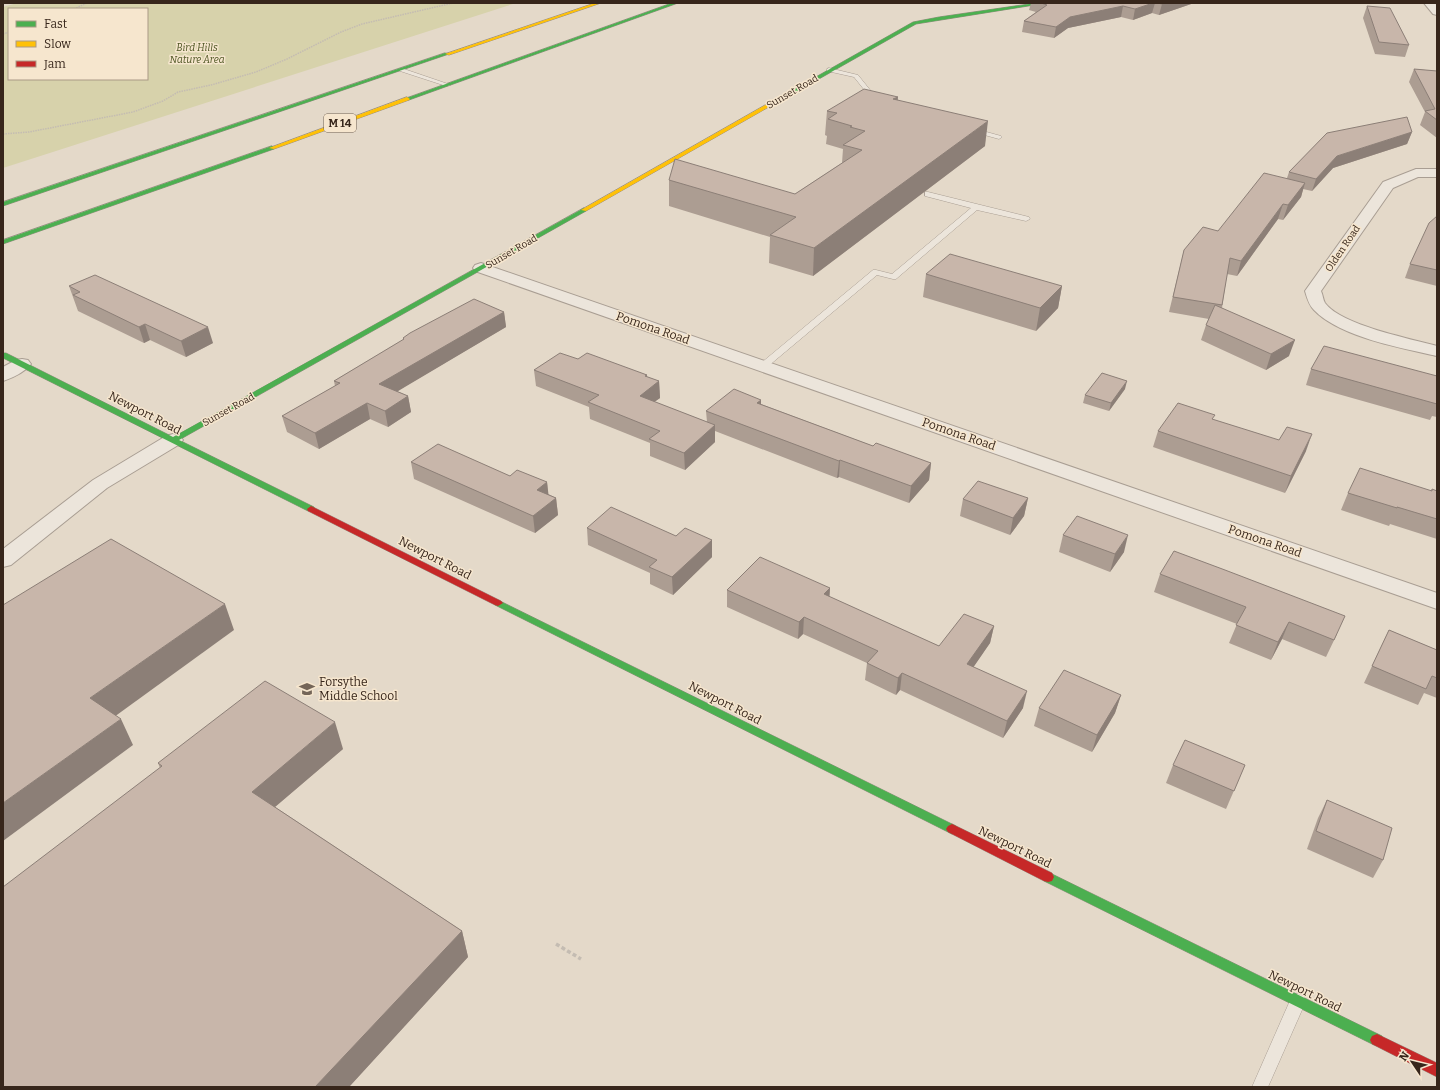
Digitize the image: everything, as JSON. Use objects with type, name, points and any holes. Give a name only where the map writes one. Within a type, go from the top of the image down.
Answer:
[{"type":"main road","name":"M 14","points":[[3,204],[600,3]]},
{"type":"main road","name":"M 14","points":[[3,242],[676,3]]},
{"type":"main road","name":"Sunset Road","points":[[172,440],[481,268],[829,70],[915,23],[939,18],[1045,3]]},
{"type":"main road","name":"Newport Road","points":[[3,355],[751,730],[1437,1070]]},
{"type":"street","points":[[1429,3],[1437,12]]},
{"type":"street","name":"Olden Road","points":[[1437,173],[1416,173],[1388,185],[1371,206],[1313,291],[1319,306],[1340,322],[1374,334],[1437,351]]},
{"type":"street","name":"Pomona Road","points":[[481,268],[1437,601]]},
{"type":"street","points":[[3,375],[22,364]]},
{"type":"street","name":"Sunset Road","points":[[3,560],[100,484],[172,440]]},
{"type":"lane","points":[[402,70],[448,85]]},
{"type":"lane","points":[[829,70],[856,76],[876,101],[881,104]]},
{"type":"lane","points":[[963,128],[999,137]]},
{"type":"lane","points":[[928,194],[1026,220]]},
{"type":"lane","points":[[763,366],[876,272],[893,277],[976,206]]},
{"type":"lane","points":[[1260,1087],[1298,1001]]},
{"type":"path","points":[[76,8],[87,3]]},
{"type":"path","points":[[3,134],[29,132],[133,112],[163,101],[178,92],[211,85],[256,72],[287,59],[341,32],[362,24],[453,3]]},
{"type":"path","points":[[556,944],[581,959]]},
{"type":"green space","name":"Bird Hills Nature Area","points":[[17,3],[516,3],[3,168],[3,7]]},
{"type":"building","points":[[1041,3],[1153,3],[1135,9],[1123,6],[1070,17],[1056,27],[1024,21],[1047,5]]},
{"type":"building","points":[[1367,6],[1390,8],[1409,45],[1379,42]]},
{"type":"building","points":[[1414,69],[1437,71],[1437,120],[1425,111],[1435,109]]},
{"type":"building","points":[[864,89],[898,97],[893,99],[988,121],[814,248],[770,235],[796,217],[669,180],[675,159],[795,194],[862,150],[843,145],[865,131],[828,119],[837,113],[827,111]]},
{"type":"building","points":[[1407,117],[1412,132],[1337,156],[1316,179],[1289,172],[1327,133]]},
{"type":"building","points":[[1264,173],[1305,183],[1288,205],[1283,204],[1241,261],[1230,258],[1222,305],[1173,297],[1184,250],[1203,227],[1218,231]]},
{"type":"building","points":[[1437,216],[1437,270],[1410,264],[1429,223]]},
{"type":"building","points":[[950,254],[1062,286],[1040,308],[926,274]]},
{"type":"building","points":[[95,275],[208,327],[181,341],[145,324],[139,327],[73,295],[80,292],[69,286]]},
{"type":"building","points":[[474,299],[504,312],[379,384],[408,396],[385,411],[367,403],[315,433],[282,416],[340,383],[334,381],[404,339],[403,338],[410,333]]},
{"type":"building","points":[[1215,305],[1295,340],[1271,354],[1206,325]]},
{"type":"building","points":[[1324,346],[1437,376],[1437,404],[1311,369]]},
{"type":"building","points":[[560,353],[578,359],[587,353],[647,375],[645,376],[659,381],[640,396],[715,425],[684,453],[649,439],[660,431],[588,402],[599,395],[534,370]]},
{"type":"building","points":[[1102,373],[1127,381],[1111,403],[1085,395]]},
{"type":"building","points":[[734,389],[761,400],[757,403],[873,446],[876,443],[931,463],[911,486],[840,460],[839,461],[706,411]]},
{"type":"building","points":[[1178,403],[1215,415],[1212,419],[1279,440],[1287,427],[1312,434],[1291,476],[1158,431]]},
{"type":"building","points":[[438,444],[510,476],[517,470],[547,482],[537,490],[556,498],[533,516],[411,462]]},
{"type":"building","points":[[1360,468],[1432,491],[1432,489],[1437,491],[1437,519],[1348,493]]},
{"type":"building","points":[[978,481],[1028,498],[1013,518],[963,499]]},
{"type":"building","points":[[611,507],[676,536],[685,528],[712,540],[672,577],[649,567],[657,560],[587,528]]},
{"type":"building","points":[[1077,516],[1128,535],[1115,554],[1063,535]]},
{"type":"building","points":[[111,539],[225,604],[90,698],[121,719],[3,803],[3,605]]},
{"type":"building","points":[[1174,551],[1345,616],[1334,640],[1289,622],[1278,642],[1236,625],[1246,607],[1160,574]]},
{"type":"building","points":[[760,557],[830,588],[824,594],[939,646],[964,614],[994,626],[967,664],[1027,691],[1007,721],[902,673],[898,678],[867,663],[878,651],[804,617],[799,622],[727,590]]},
{"type":"building","points":[[1389,630],[1437,650],[1437,678],[1432,676],[1426,689],[1372,666]]},
{"type":"building","points":[[1064,670],[1121,695],[1097,735],[1039,708]]},
{"type":"building","points":[[265,681],[335,722],[252,792],[462,931],[315,1087],[3,1087],[3,887],[162,766],[158,763]]},
{"type":"building","points":[[1185,740],[1245,765],[1234,791],[1173,765]]},
{"type":"building","points":[[1327,800],[1392,828],[1383,860],[1316,831]]},
{"type":"traffic: fast","points":[[407,99],[676,3]]},
{"type":"traffic: fast","points":[[771,104],[915,23],[939,18],[1045,3]]},
{"type":"traffic: fast","points":[[3,204],[447,54]]},
{"type":"traffic: fast","points":[[3,242],[272,148]]},
{"type":"traffic: fast","points":[[173,440],[584,210]]},
{"type":"traffic: fast","points":[[3,355],[311,509]]},
{"type":"traffic: fast","points":[[498,603],[952,829]]},
{"type":"traffic: fast","points":[[1048,877],[1377,1040]]},
{"type":"traffic: slow","points":[[447,54],[599,3]]},
{"type":"traffic: slow","points":[[272,148],[407,99]]},
{"type":"traffic: slow","points":[[584,210],[771,104]]},
{"type":"traffic: jam","points":[[311,509],[498,603]]},
{"type":"traffic: jam","points":[[952,829],[1048,877]]},
{"type":"traffic: jam","points":[[1377,1040],[1437,1070]]},
{"type":"place","name":"Forsythe Middle School","points":[[307,689]]}]
